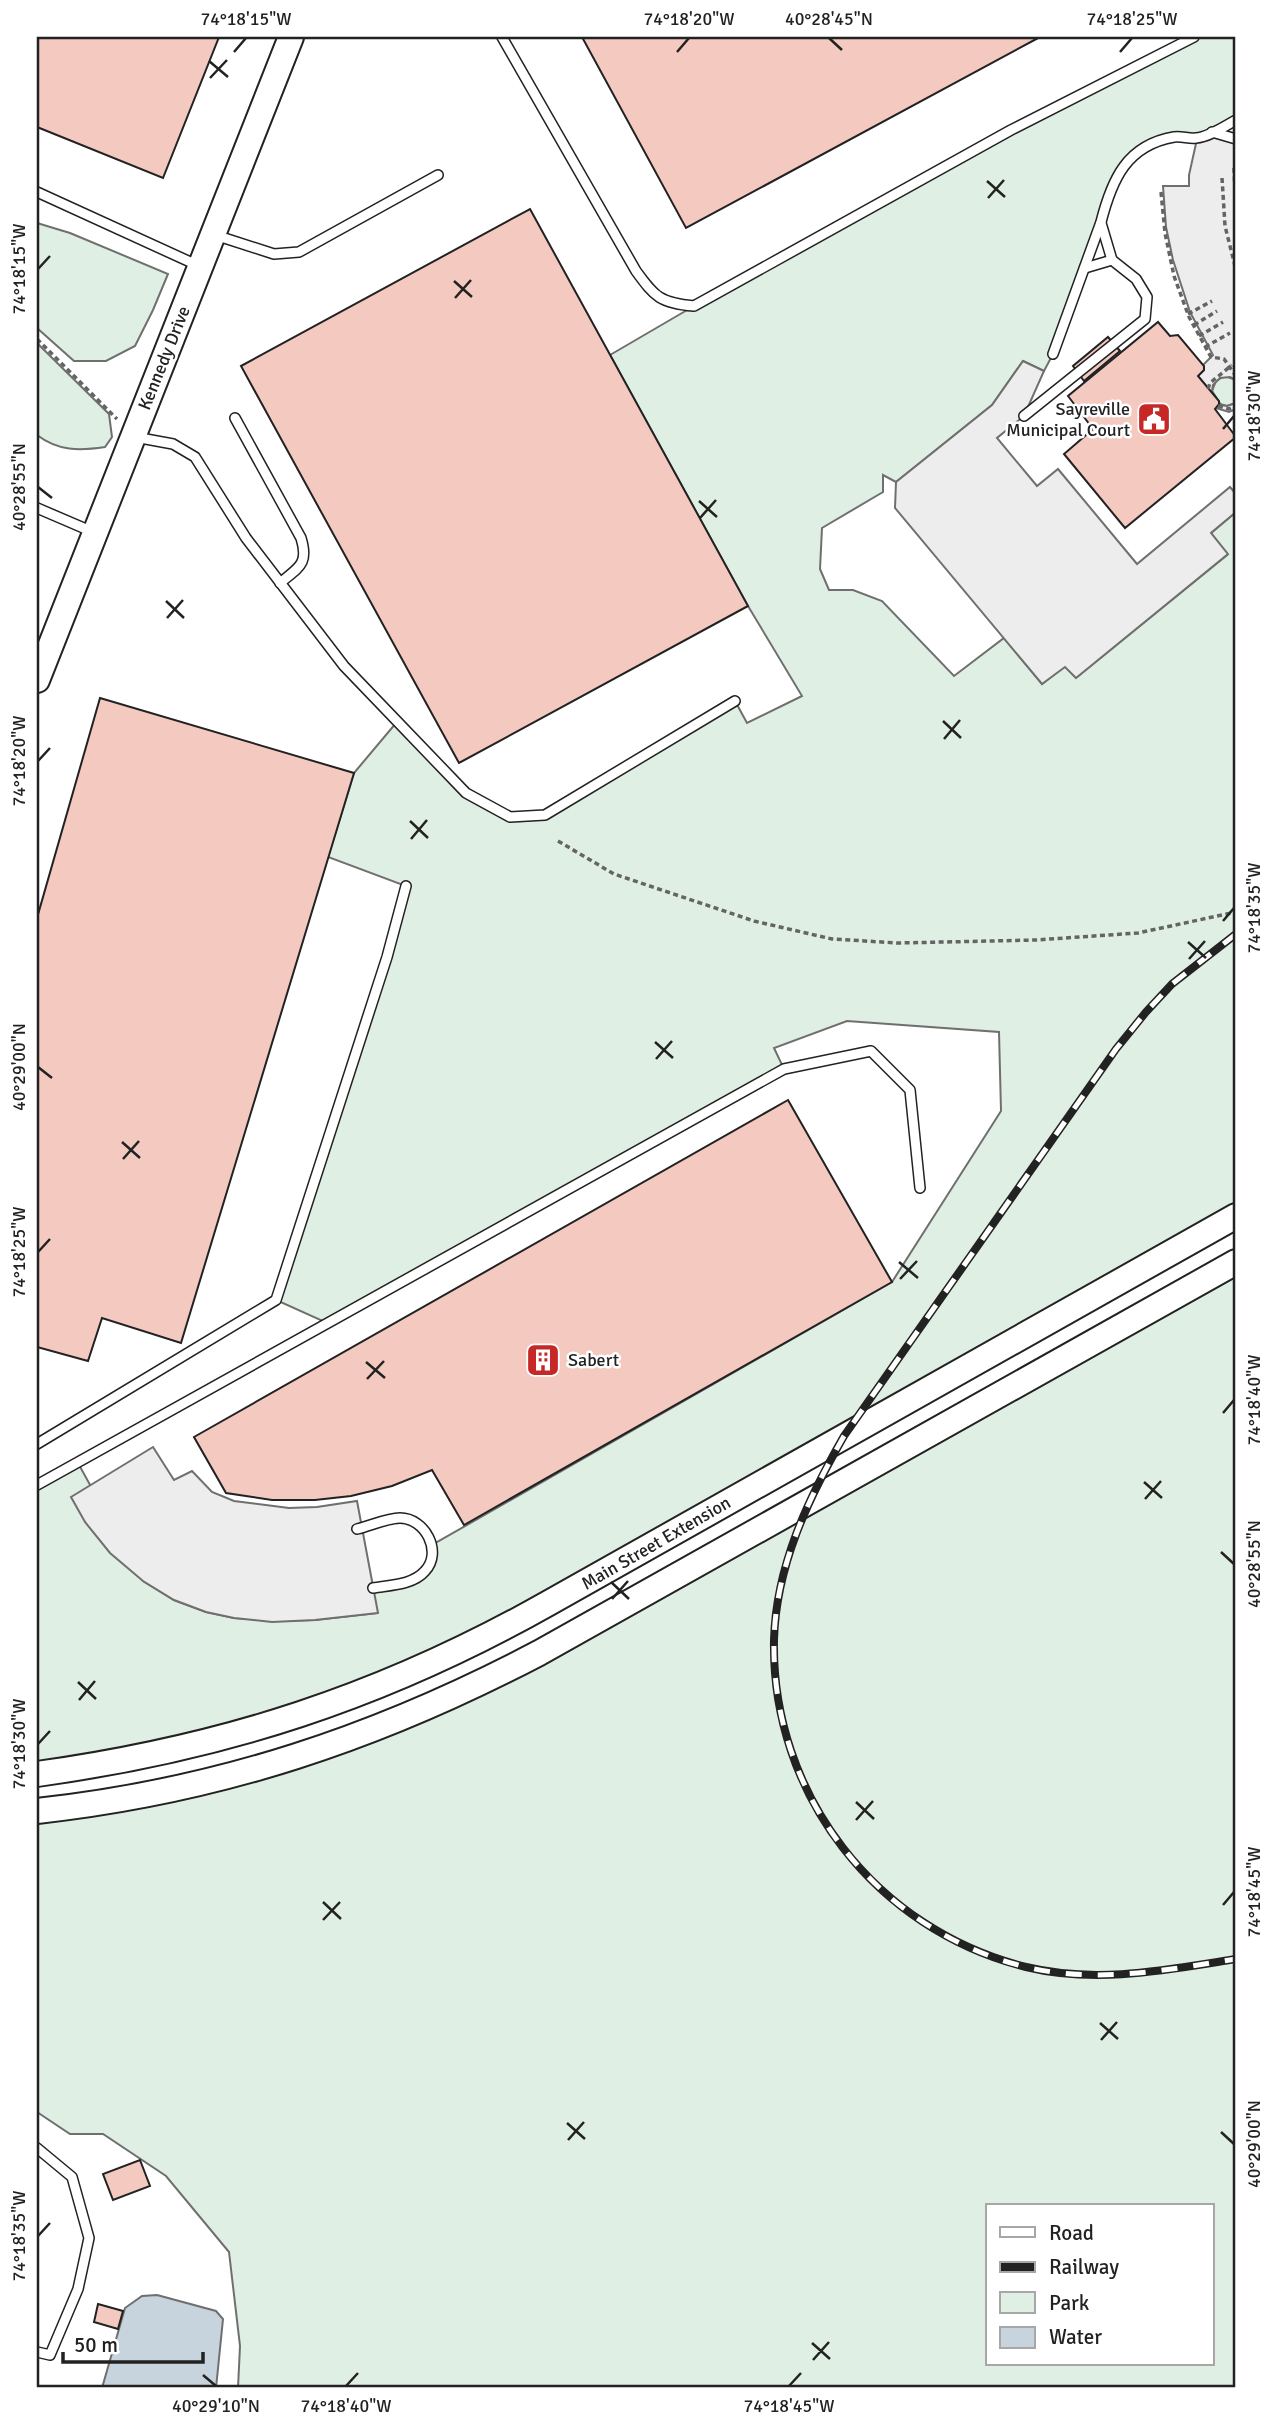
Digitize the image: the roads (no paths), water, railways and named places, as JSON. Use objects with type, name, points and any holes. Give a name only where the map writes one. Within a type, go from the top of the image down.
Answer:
[{"type":"main road","name":"Kennedy Drive","points":[[37,680],[95,532],[125,428],[200,267],[291,37]]},
{"type":"main road","name":"Main Street Extension","points":[[37,1774],[134,1759],[266,1726],[362,1693],[447,1657],[537,1610],[1236,1216]]},
{"type":"main road","points":[[37,1811],[152,1794],[220,1779],[349,1740],[444,1700],[539,1653],[1236,1262]]},
{"type":"lane","points":[[502,37],[636,271],[654,295],[675,304],[694,306],[1011,130],[1194,37]]},
{"type":"lane","points":[[1053,354],[1106,203],[1128,159],[1145,146],[1176,136],[1197,139],[1236,120]]},
{"type":"lane","points":[[1212,132],[1236,139]]},
{"type":"lane","points":[[213,234],[274,254],[299,252],[438,175]]},
{"type":"lane","points":[[37,192],[200,267]]},
{"type":"lane","points":[[1024,416],[1144,318],[1147,297],[1136,279],[1112,260],[1101,222]]},
{"type":"lane","points":[[1085,268],[1112,260]]},
{"type":"lane","points":[[235,418],[301,538],[305,551],[299,567],[280,583]]},
{"type":"lane","points":[[125,428],[173,444],[195,457],[246,538],[344,666],[466,793],[510,817],[545,815],[735,701]]},
{"type":"lane","points":[[37,508],[95,532]]},
{"type":"lane","points":[[37,1444],[275,1300],[387,957],[406,886]]},
{"type":"lane","points":[[37,1485],[784,1069],[870,1051],[910,1090],[919,1188]]},
{"type":"lane","points":[[357,1529],[400,1518],[410,1519],[425,1531],[432,1545],[430,1563],[419,1576],[402,1583],[373,1588]]},
{"type":"lane","points":[[37,2148],[72,2177],[89,2238],[78,2288],[50,2355],[37,2352]]},
{"type":"water","points":[[157,2295],[216,2311],[223,2319],[216,2388],[102,2388],[125,2308],[142,2296]]},
{"type":"railway","points":[[1236,934],[1172,984],[1116,1049],[844,1436],[818,1484],[796,1534],[781,1586],[774,1640],[778,1697],[791,1751],[813,1801],[843,1847],[880,1888],[923,1922],[972,1949],[1026,1967],[1052,1972],[1105,1975],[1236,1959]]},
{"type":"place","name":"Sayreville Municipal Court","points":[[1154,419]]},
{"type":"place","name":"Sabert","points":[[543,1360]]}]
